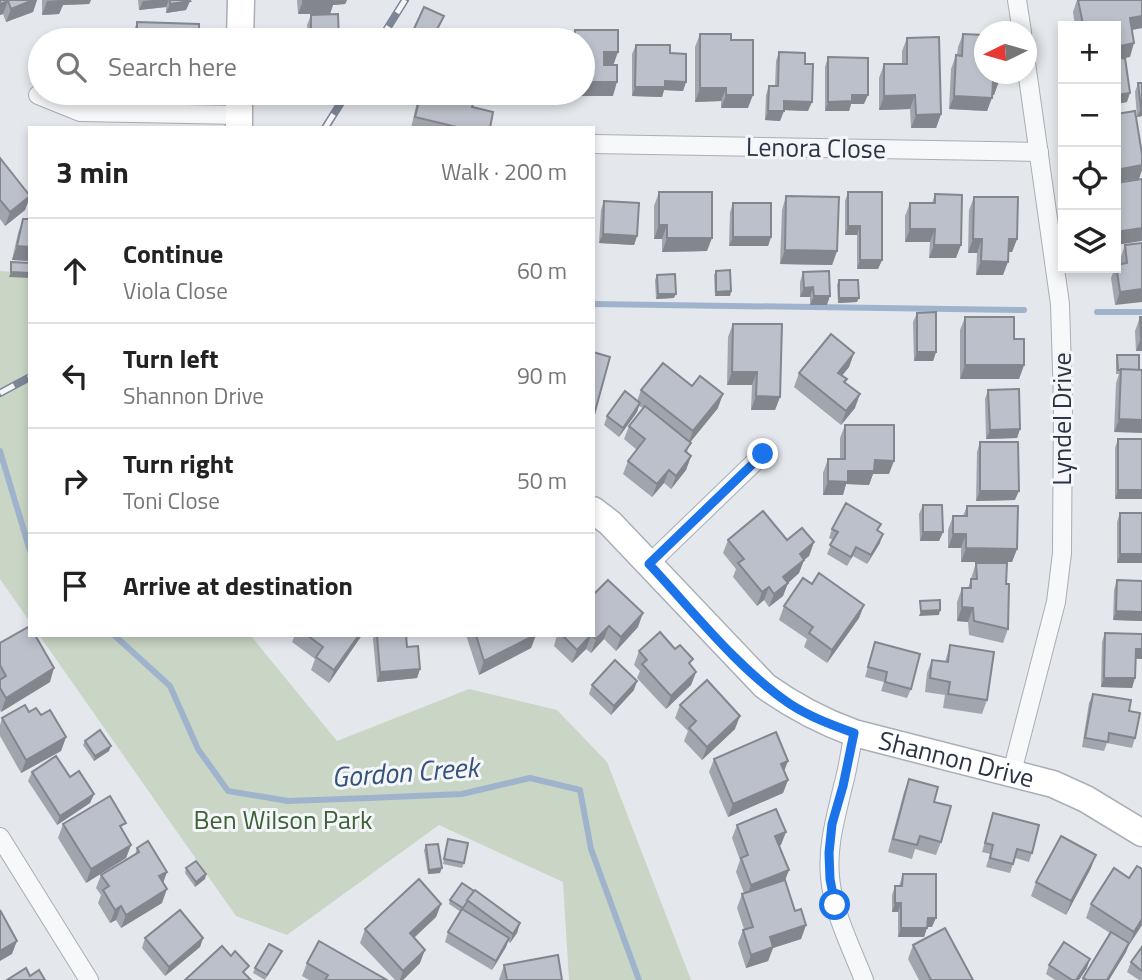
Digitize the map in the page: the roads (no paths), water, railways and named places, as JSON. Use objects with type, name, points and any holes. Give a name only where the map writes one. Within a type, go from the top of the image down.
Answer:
[{"type":"street","points":[[240,28],[241,0]]},
{"type":"street","points":[[1017,0],[1020,21]]},
{"type":"street","name":"Lyndel Drive","points":[[1012,772],[1054,614],[1062,553],[1063,403],[1060,304],[1030,84]]},
{"type":"street","points":[[62,105],[79,112],[239,112]]},
{"type":"street","name":"Lenora Close","points":[[595,144],[1040,152]]},
{"type":"street","points":[[649,564],[763,454]]},
{"type":"street","name":"Shannon Drive","points":[[595,512],[610,523],[765,686],[793,706],[822,722],[854,733],[1053,784],[1086,799],[1142,832]]},
{"type":"street","points":[[854,733],[832,824],[829,853],[835,905],[863,980]]},
{"type":"street","points":[[0,836],[89,980]]},
{"type":"waterway","points":[[595,304],[1024,310]]},
{"type":"waterway","points":[[1097,312],[1142,312]]},
{"type":"waterway","name":"Gordon Creek","points":[[0,451],[28,544]]},
{"type":"waterway","name":"Gordon Creek","points":[[116,637],[170,686],[198,749],[228,791],[288,801],[462,794],[530,778],[580,790],[591,849],[639,980]]},
{"type":"railway","points":[[388,28],[405,0]]},
{"type":"railway","points":[[326,126],[339,105]]},
{"type":"railway","points":[[0,393],[28,378]]},
{"type":"park label","name":"Ben Wilson Park","points":[[283,820]]}]
